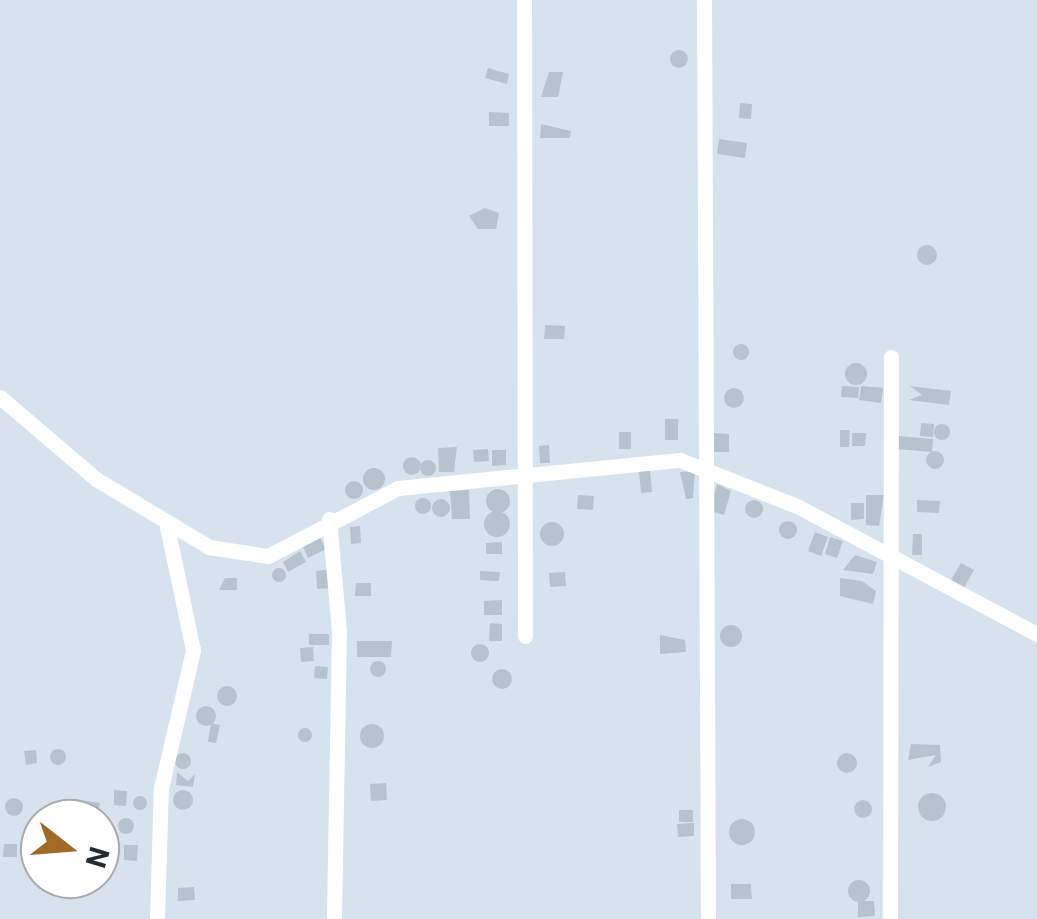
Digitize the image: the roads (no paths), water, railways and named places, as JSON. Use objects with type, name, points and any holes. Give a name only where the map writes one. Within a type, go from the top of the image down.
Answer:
[{"type":"street","points":[[524,0],[522,474],[526,636]]},
{"type":"street","points":[[704,0],[703,464],[708,919]]},
{"type":"street","points":[[890,919],[892,357]]},
{"type":"street","points":[[0,396],[167,527],[258,557],[329,518],[398,488],[630,460],[703,464],[1037,634]]},
{"type":"street","points":[[329,518],[339,630],[334,919]]},
{"type":"street","points":[[157,919],[161,788],[193,650],[167,527]]}]
